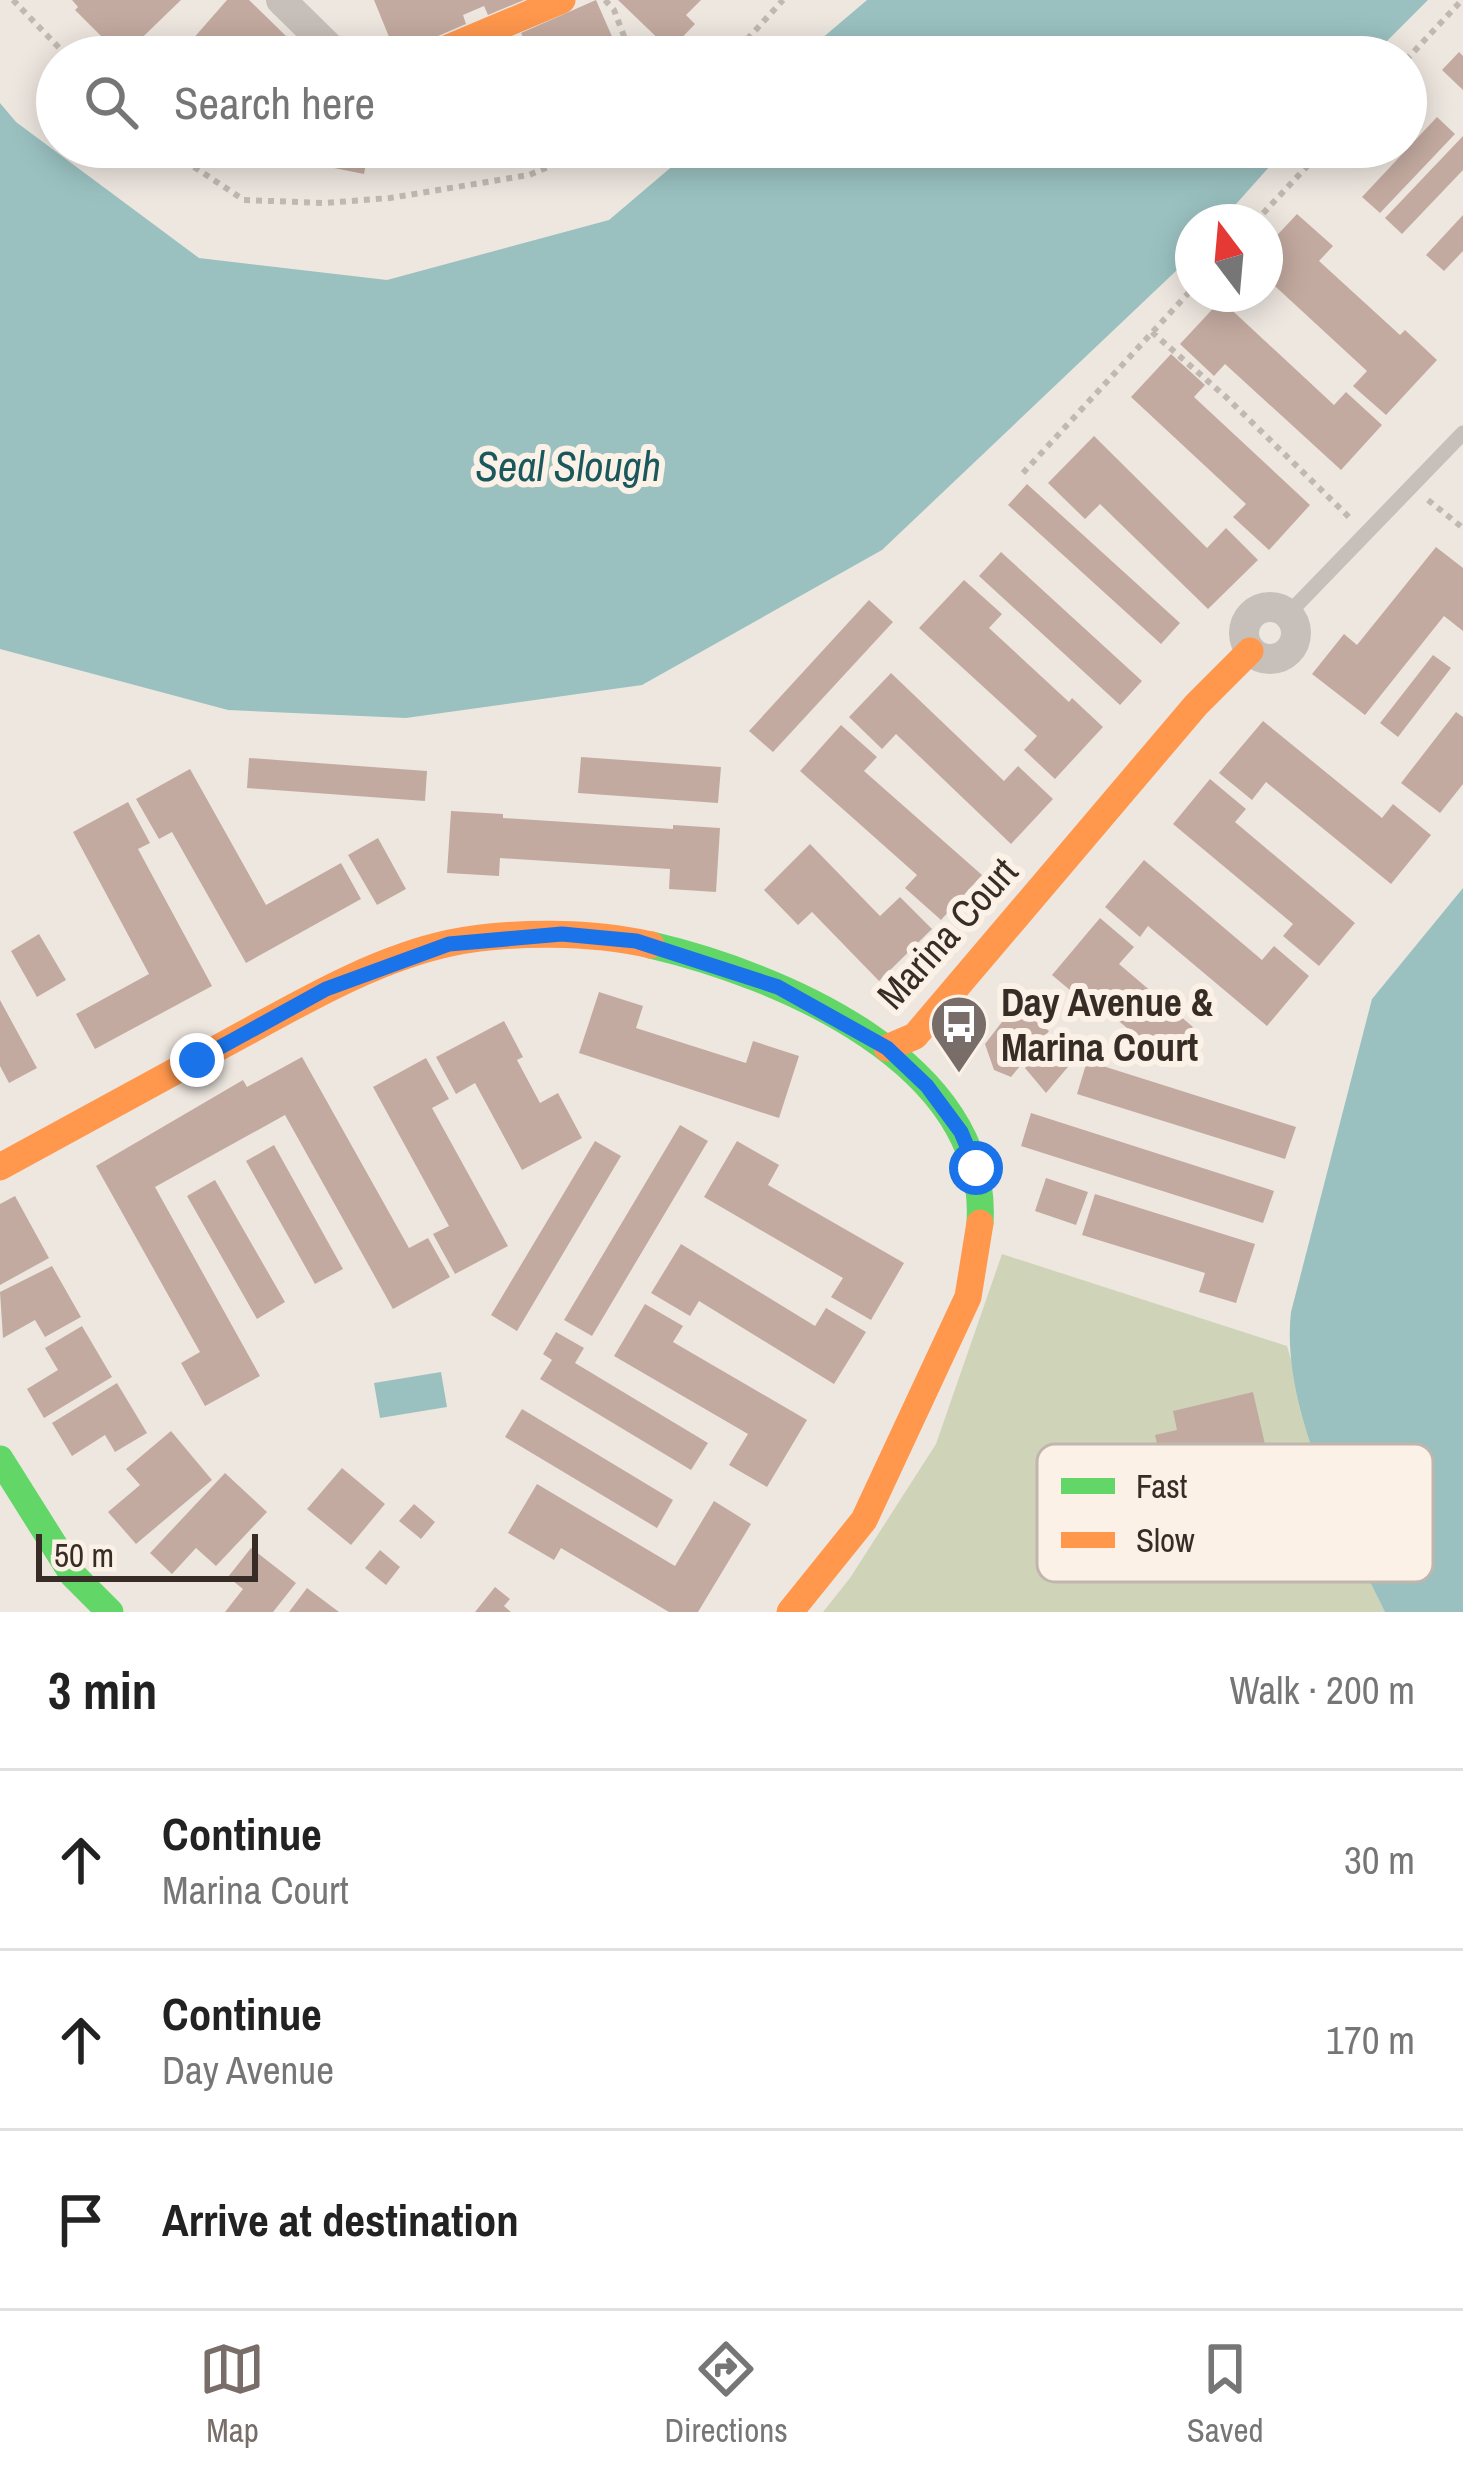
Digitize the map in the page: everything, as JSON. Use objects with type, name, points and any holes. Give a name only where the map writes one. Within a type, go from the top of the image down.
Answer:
[{"type":"street","points":[[281,0],[318,36]]},
{"type":"street","points":[[477,36],[562,0]]},
{"type":"street","points":[[1250,651],[1243,637],[1246,621],[1257,610],[1274,607],[1288,614]]},
{"type":"street","name":"Marina Court","points":[[790,1612],[864,1520],[968,1297],[975,1262],[976,1168],[961,1132],[927,1086],[887,1048],[915,1036],[1196,705],[1250,651]]},
{"type":"street","points":[[0,1167],[326,989],[449,944],[562,934],[636,941],[778,987],[887,1048]]},
{"type":"street","points":[[0,1459],[74,1575],[110,1612]]},
{"type":"lane","points":[[1288,614],[1463,433]]},
{"type":"path","points":[[604,0],[614,10],[624,36]]},
{"type":"path","points":[[751,36],[784,0]]},
{"type":"path","points":[[1427,38],[1462,0]]},
{"type":"path","points":[[18,2],[49,36]]},
{"type":"path","points":[[196,168],[244,200],[326,203],[390,198],[529,175],[546,168]]},
{"type":"path","points":[[1272,204],[1305,168]]},
{"type":"path","points":[[1024,473],[1175,307]]},
{"type":"path","points":[[1152,332],[1367,535]]},
{"type":"path","points":[[1412,487],[1463,528]]},
{"type":"green space","points":[[1002,1254],[1287,1346],[1315,1444],[1037,1444],[1037,1582],[1370,1582],[1385,1612],[823,1612],[936,1444]]},
{"type":"water","points":[[867,0],[1428,0],[1392,36],[825,36]]},
{"type":"water","name":"Seal Slough","points":[[0,103],[36,137],[36,168],[78,168],[199,258],[387,280],[609,220],[670,168],[1268,168],[1236,204],[1175,204],[1175,272],[882,550],[642,685],[406,718],[228,710],[0,649]]},
{"type":"water","points":[[1463,888],[1463,1612],[1385,1612],[1371,1582],[1433,1582],[1433,1444],[1311,1444],[1295,1387],[1291,1312],[1372,999]]},
{"type":"water","points":[[441,1372],[447,1407],[380,1418],[374,1383]]},
{"type":"building","points":[[72,0],[181,0],[144,36],[101,36],[75,10],[78,7]]},
{"type":"building","points":[[227,0],[249,0],[286,36],[195,36]]},
{"type":"building","points":[[374,0],[524,0],[488,15],[484,6],[463,15],[466,24],[438,36],[389,36]]},
{"type":"building","points":[[596,0],[612,36],[522,36]]},
{"type":"building","points":[[618,0],[701,0],[686,15],[695,24],[683,36],[655,36]]},
{"type":"building","points":[[1459,52],[1463,56],[1463,90],[1442,70]]},
{"type":"building","points":[[1437,117],[1455,134],[1427,163],[1427,128]]},
{"type":"building","points":[[1463,136],[1463,170],[1402,234],[1385,218]]},
{"type":"building","points":[[334,168],[365,168],[364,174]]},
{"type":"building","points":[[1389,168],[1423,168],[1380,213],[1362,197]]},
{"type":"building","points":[[1297,214],[1333,246],[1319,261],[1400,335],[1405,330],[1437,360],[1386,415],[1353,386],[1367,371],[1283,294],[1283,229]]},
{"type":"building","points":[[1463,215],[1463,251],[1444,271],[1426,255]]},
{"type":"building","points":[[1210,312],[1234,312],[1334,405],[1346,392],[1382,425],[1341,470],[1225,364],[1214,376],[1180,344]]},
{"type":"building","points":[[1171,354],[1205,385],[1194,397],[1310,505],[1269,550],[1233,517],[1246,504],[1131,397]]},
{"type":"building","points":[[1094,436],[1207,548],[1226,528],[1258,560],[1208,609],[1100,504],[1085,519],[1048,483]]},
{"type":"building","points":[[1027,484],[1180,623],[1161,644],[1008,505]]},
{"type":"building","points":[[1436,547],[1463,568],[1463,631],[1444,616],[1365,715],[1312,674],[1344,634],[1357,645]]},
{"type":"building","points":[[1001,552],[1142,681],[1120,705],[979,576]]},
{"type":"building","points":[[964,580],[1002,614],[989,628],[1103,727],[1055,779],[1024,750],[1037,736],[919,628]]},
{"type":"building","points":[[869,600],[893,622],[773,752],[749,731]]},
{"type":"building","points":[[1433,655],[1451,668],[1398,737],[1380,723]]},
{"type":"building","points":[[891,673],[1004,781],[1018,766],[1053,799],[1011,844],[896,734],[882,749],[849,717]]},
{"type":"building","points":[[1456,712],[1463,717],[1463,784],[1440,813],[1401,783]]},
{"type":"building","points":[[1263,721],[1382,818],[1393,804],[1431,835],[1391,884],[1266,782],[1252,800],[1219,773]]},
{"type":"building","points":[[841,725],[877,757],[864,771],[982,875],[941,920],[905,888],[917,875],[800,771]]},
{"type":"building","points":[[581,757],[721,767],[718,803],[578,793]]},
{"type":"building","points":[[249,758],[427,771],[425,801],[247,788]]},
{"type":"building","points":[[190,769],[266,905],[341,863],[361,899],[246,963],[172,832],[159,839],[136,799]]},
{"type":"building","points":[[1210,779],[1246,809],[1235,822],[1355,923],[1319,966],[1283,936],[1293,924],[1173,824]]},
{"type":"building","points":[[128,802],[150,843],[138,849],[212,986],[95,1049],[76,1014],[149,974],[73,832]]},
{"type":"building","points":[[451,811],[673,829],[673,825],[720,828],[716,892],[669,889],[670,869],[500,858],[499,876],[447,873]]},
{"type":"building","points":[[378,838],[406,889],[377,905],[348,855]]},
{"type":"building","points":[[810,844],[880,916],[900,897],[932,929],[879,981],[812,912],[798,925],[764,890]]},
{"type":"building","points":[[1144,860],[1262,960],[1274,946],[1309,976],[1267,1026],[1148,926],[1140,937],[1105,907]]},
{"type":"building","points":[[1100,918],[1134,947],[1119,964],[1193,1027],[1165,1060],[1089,996],[1084,1002],[1052,975]]},
{"type":"building","points":[[39,934],[66,980],[37,997],[11,951]]},
{"type":"building","points":[[599,992],[643,1006],[636,1028],[746,1063],[753,1041],[799,1056],[779,1118],[579,1053]]},
{"type":"building","points":[[0,1000],[37,1068],[9,1083],[0,1066]]},
{"type":"building","points":[[1015,1005],[1049,1031],[1011,1077],[994,1070],[985,1044]]},
{"type":"building","points":[[504,1021],[523,1057],[517,1060],[540,1103],[558,1093],[582,1138],[522,1170],[475,1083],[456,1094],[436,1057]]},
{"type":"building","points":[[1058,1029],[1078,1055],[1046,1093],[1025,1068]]},
{"type":"building","points":[[302,1057],[409,1248],[428,1238],[450,1277],[393,1309],[285,1115],[155,1187],[260,1376],[205,1406],[181,1363],[200,1352],[96,1166],[243,1080],[247,1087]]},
{"type":"building","points":[[426,1058],[449,1099],[432,1108],[508,1246],[455,1274],[433,1234],[449,1226],[373,1087]]},
{"type":"building","points":[[1087,1061],[1296,1127],[1285,1159],[1077,1094]]},
{"type":"building","points":[[1031,1113],[1274,1191],[1263,1223],[1021,1146]]},
{"type":"building","points":[[680,1125],[708,1141],[592,1336],[564,1320]]},
{"type":"building","points":[[595,1141],[621,1156],[517,1331],[491,1315]]},
{"type":"building","points":[[737,1141],[779,1165],[768,1185],[904,1263],[871,1320],[831,1297],[843,1278],[704,1197]]},
{"type":"building","points":[[274,1145],[343,1269],[315,1284],[246,1161]]},
{"type":"building","points":[[1046,1178],[1088,1192],[1076,1225],[1035,1211]]},
{"type":"building","points":[[215,1180],[285,1302],[257,1319],[187,1196]]},
{"type":"building","points":[[1095,1194],[1255,1244],[1236,1303],[1199,1292],[1205,1273],[1082,1235]]},
{"type":"building","points":[[15,1196],[49,1258],[0,1285],[0,1204]]},
{"type":"building","points":[[681,1244],[815,1326],[826,1308],[866,1332],[834,1384],[699,1301],[690,1316],[651,1293]]},
{"type":"building","points":[[52,1266],[81,1317],[45,1337],[35,1320],[3,1338],[0,1292]]},
{"type":"building","points":[[645,1304],[683,1326],[673,1342],[807,1420],[767,1487],[729,1465],[748,1434],[614,1356]]},
{"type":"building","points":[[82,1326],[112,1377],[44,1418],[27,1389],[58,1370],[45,1348]]},
{"type":"building","points":[[556,1332],[584,1348],[575,1363],[708,1443],[691,1470],[540,1379],[552,1360],[543,1354]]},
{"type":"building","points":[[117,1383],[147,1433],[115,1452],[105,1435],[72,1456],[52,1423]]},
{"type":"building","points":[[1253,1392],[1265,1444],[1157,1444],[1155,1435],[1177,1430],[1173,1411]]},
{"type":"building","points":[[522,1409],[673,1500],[657,1528],[505,1437]]},
{"type":"building","points":[[171,1431],[212,1480],[136,1544],[108,1512],[140,1485],[126,1469]]},
{"type":"building","points":[[342,1468],[385,1504],[351,1545],[307,1509]]},
{"type":"building","points":[[225,1473],[267,1512],[216,1566],[196,1548],[172,1574],[150,1553]]},
{"type":"building","points":[[537,1484],[675,1566],[714,1501],[751,1524],[698,1612],[669,1612],[561,1548],[554,1560],[508,1533]]},
{"type":"building","points":[[414,1504],[435,1522],[421,1539],[399,1521]]},
{"type":"building","points":[[251,1548],[296,1583],[273,1612],[225,1612],[243,1589],[228,1577]]},
{"type":"building","points":[[380,1550],[400,1567],[386,1585],[365,1568]]},
{"type":"building","points":[[495,1587],[510,1599],[504,1606],[511,1612],[475,1612]]},
{"type":"building","points":[[307,1588],[339,1612],[289,1612]]},
{"type":"traffic: fast","points":[[651,945],[758,978],[814,1004],[867,1035],[914,1072],[951,1116],[974,1166],[980,1223]]},
{"type":"traffic: fast","points":[[0,1459],[73,1575],[110,1612]]},
{"type":"traffic: slow","points":[[477,36],[562,0]]},
{"type":"traffic: slow","points":[[887,1048],[915,1036],[1196,705],[1250,651]]},
{"type":"traffic: slow","points":[[0,1167],[307,1000],[363,972],[421,951],[473,939],[524,935],[603,937],[651,945]]},
{"type":"traffic: slow","points":[[790,1612],[864,1520],[968,1297],[980,1223]]},
{"type":"place","name":"Day Avenue & Marina Court","points":[[959,1075]]},
{"type":"route","points":[[197,1060],[326,989],[449,944],[562,934],[636,941],[778,987],[887,1048],[927,1086],[961,1132],[976,1168]]}]
